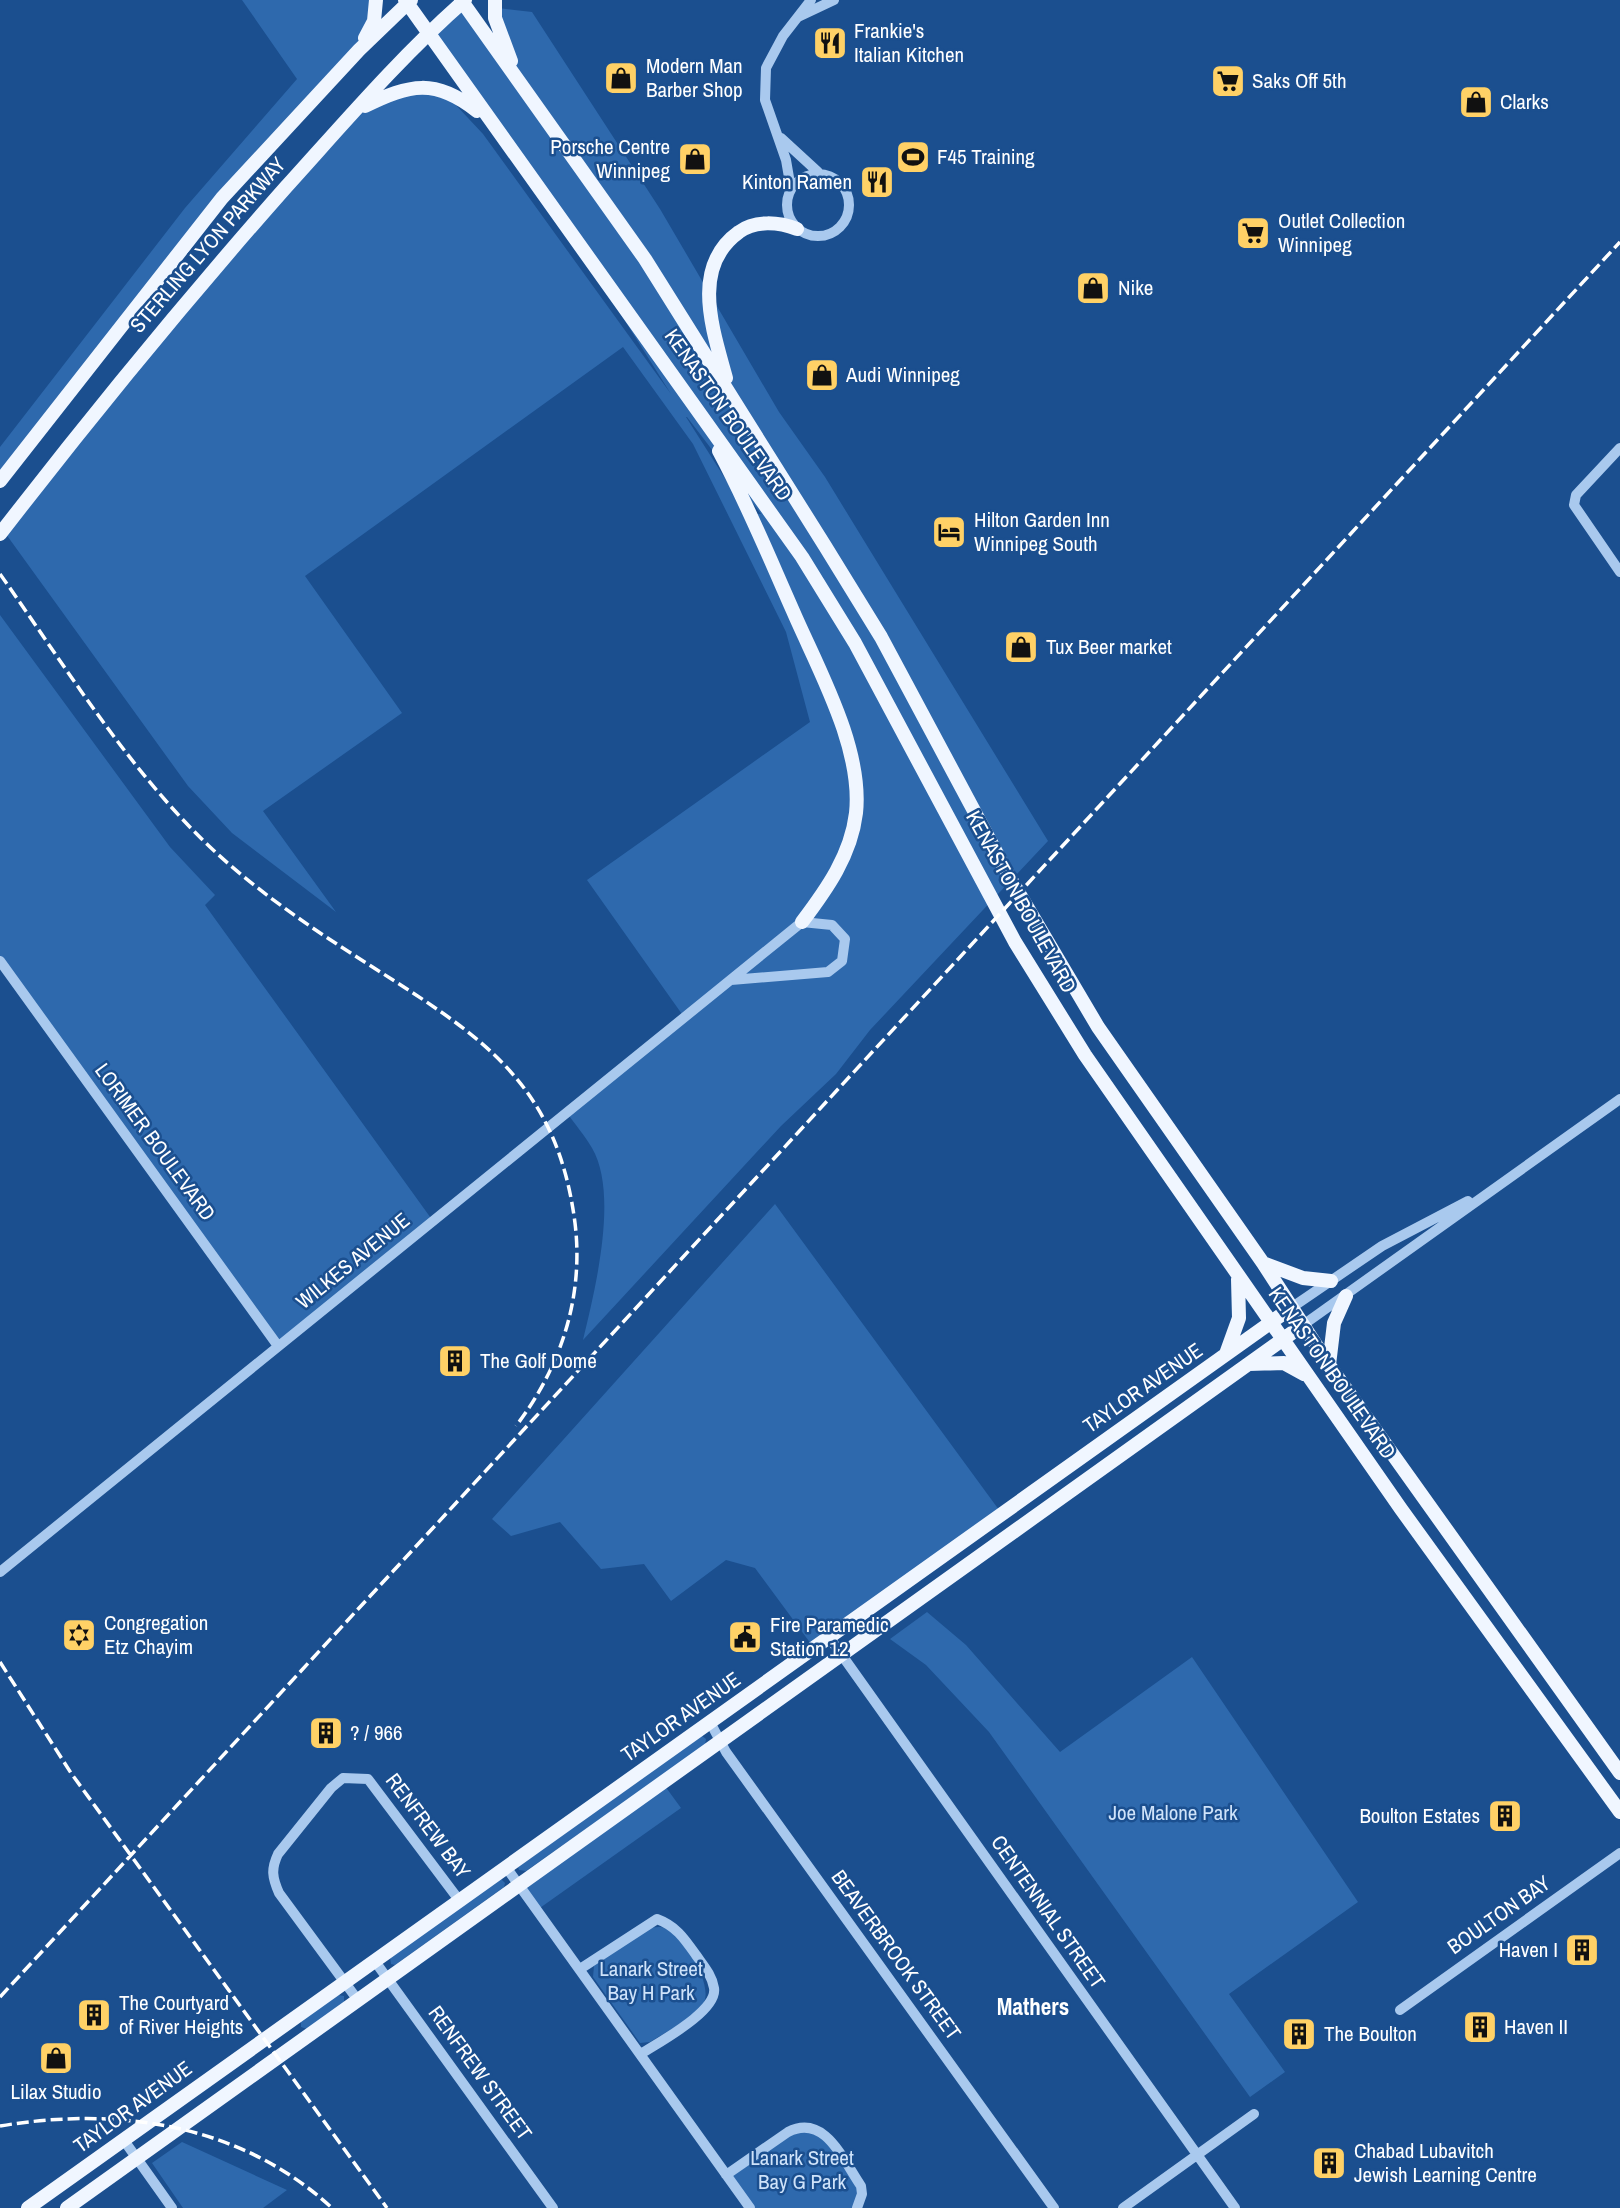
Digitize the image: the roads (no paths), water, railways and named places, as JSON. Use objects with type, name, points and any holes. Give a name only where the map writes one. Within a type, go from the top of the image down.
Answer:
[{"type":"main road","points":[[359,50],[374,21],[376,0]]},
{"type":"main road","points":[[495,0],[495,18],[519,82]]},
{"type":"main road","name":"STERLING LYON PARKWAY","points":[[0,481],[222,198],[408,1]]},
{"type":"main road","name":"KENASTON BOULEVARD","points":[[408,1],[802,557],[855,643],[990,898],[1045,992],[1119,1105],[1308,1377],[1620,1812]]},
{"type":"main road","name":"STERLING LYON PARKWAY","points":[[0,534],[152,342],[354,111],[463,1]]},
{"type":"main road","name":"KENASTON BOULEVARD","points":[[463,1],[645,259],[730,393],[881,638],[1064,973],[1149,1102],[1263,1263],[1329,1365],[1620,1773]]},
{"type":"main road","points":[[354,111],[392,92],[408,87],[429,87],[465,101],[492,122]]},
{"type":"main road","points":[[730,393],[714,332],[708,295],[713,261],[726,241],[744,228],[782,223],[797,229]]},
{"type":"main road","points":[[690,397],[740,490],[832,700],[846,740],[856,782],[856,812],[851,840],[831,884],[802,922]]},
{"type":"main road","points":[[1263,1263],[1303,1278],[1331,1281]]},
{"type":"main road","points":[[1225,1355],[1239,1318],[1238,1276]]},
{"type":"main road","points":[[1329,1365],[1334,1323],[1346,1296]]},
{"type":"main road","name":"TAYLOR AVENUE","points":[[28,2208],[1291,1308]]},
{"type":"main road","name":"TAYLOR AVENUE","points":[[67,2208],[1303,1325]]},
{"type":"main road","points":[[1249,1364],[1284,1363],[1308,1377]]},
{"type":"street","points":[[779,136],[818,172],[842,185],[847,195],[847,215],[842,224],[824,235],[814,236],[797,229],[787,208],[791,189],[779,136],[765,100],[766,68],[795,18],[811,0]]},
{"type":"street","points":[[795,18],[834,0]]},
{"type":"street","points":[[791,189],[797,181],[818,172]]},
{"type":"street","points":[[1620,448],[1576,495],[1574,505],[1620,572]]},
{"type":"street","points":[[731,980],[817,973],[836,967],[845,954],[845,939],[826,923],[802,922]]},
{"type":"street","name":"WILKES AVENUE","points":[[0,1572],[802,922]]},
{"type":"street","name":"LORIMER BOULEVARD","points":[[0,961],[278,1346]]},
{"type":"street","name":"TAYLOR AVENUE","points":[[1303,1325],[1620,1099]]},
{"type":"street","name":"TAYLOR AVENUE","points":[[1291,1308],[1382,1246],[1507,1181]]},
{"type":"street","name":"CENTENNIAL STREET","points":[[829,1637],[1235,2208]]},
{"type":"street","name":"BEAVERBROOK STREET","points":[[710,1722],[720,1741],[1054,2208]]},
{"type":"street","name":"RENFREW BAY","points":[[357,1999],[279,1893],[272,1877],[278,1854],[331,1788],[342,1778],[368,1779],[376,1786],[459,1900]]},
{"type":"street","name":"BOULTON BAY","points":[[1400,2010],[1620,1853]]},
{"type":"street","points":[[506,1867],[750,2208]]},
{"type":"street","points":[[580,1969],[657,1919],[680,1933],[709,1974],[714,1989],[713,2000],[704,2011],[641,2054]]},
{"type":"street","name":"RENFREW STREET","points":[[374,1960],[553,2208]]},
{"type":"street","points":[[1123,2208],[1254,2114]]},
{"type":"street","points":[[726,2175],[788,2132],[799,2126],[810,2126],[825,2134],[860,2186],[862,2194],[857,2208]]},
{"type":"street","points":[[124,2140],[172,2208]]},
{"type":"railway","points":[[0,1997],[1620,242]]},
{"type":"railway","points":[[0,574],[124,750],[151,784],[210,847],[288,910],[411,991],[479,1041],[508,1068],[532,1099],[551,1134],[566,1175],[575,1223],[576,1278],[566,1330],[557,1355],[532,1403],[516,1426]]},
{"type":"railway","points":[[0,1662],[71,1773],[387,2208]]},
{"type":"railway","points":[[0,2126],[45,2120],[89,2119],[133,2121],[176,2128],[218,2140],[258,2157],[296,2180],[332,2208]]},
{"type":"place","name":"Frankie's Italian Kitchen","points":[[830,43]]},
{"type":"place","name":"Modern Man Barber Shop","points":[[621,78]]},
{"type":"place","name":"Saks Off 5th","points":[[1228,81]]},
{"type":"place","name":"Clarks","points":[[1476,102]]},
{"type":"place","name":"F45 Training","points":[[913,157]]},
{"type":"place","name":"Porsche Centre Winnipeg","points":[[695,159]]},
{"type":"place","name":"Kinton Ramen","points":[[877,182]]},
{"type":"place","name":"Outlet Collection Winnipeg","points":[[1253,233]]},
{"type":"place","name":"Nike","points":[[1093,288]]},
{"type":"place","name":"Audi Winnipeg","points":[[822,375]]},
{"type":"place","name":"Hilton Garden Inn Winnipeg South","points":[[949,532]]},
{"type":"place","name":"Tux Beer market","points":[[1021,647]]},
{"type":"place","name":"The Golf Dome","points":[[455,1361]]},
{"type":"place","name":"Congregation Etz Chayim","points":[[79,1635]]},
{"type":"place","name":"Fire Paramedic Station 12","points":[[745,1637]]},
{"type":"place","name":"? / 966","points":[[326,1733]]},
{"type":"place","name":"Boulton Estates","points":[[1505,1816]]},
{"type":"place","name":"Haven I","points":[[1582,1950]]},
{"type":"place","name":"The Courtyard of River Heights","points":[[94,2015]]},
{"type":"place","name":"Haven II","points":[[1480,2027]]},
{"type":"place","name":"The Boulton","points":[[1299,2034]]},
{"type":"place","name":"Lilax Studio","points":[[56,2058]]},
{"type":"place","name":"Chabad Lubavitch Jewish Learning Centre","points":[[1329,2163]]},
{"type":"district","name":"Mathers","points":[[1033,2007]]},
{"type":"park label","name":"Joe Malone Park","points":[[1173,1813]]},
{"type":"park label","name":"Lanark Street Bay H Park","points":[[651,1981]]},
{"type":"park label","name":"Lanark Street Bay G Park","points":[[802,2170]]}]
